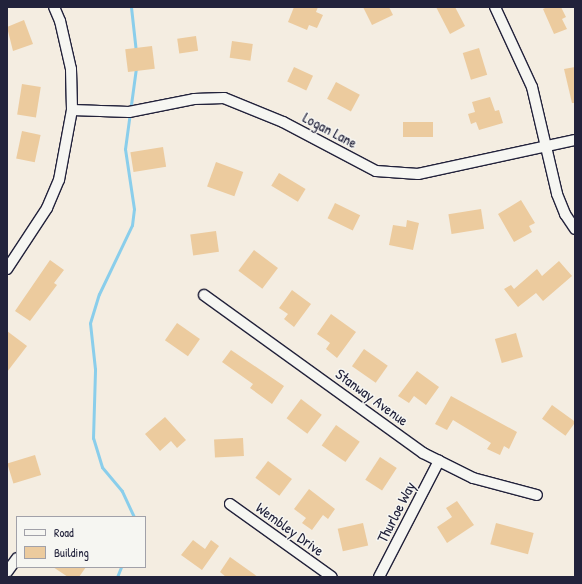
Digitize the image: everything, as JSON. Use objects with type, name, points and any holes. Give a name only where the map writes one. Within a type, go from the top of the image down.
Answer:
[{"type":"street","points":[[7,269],[47,208],[59,180],[72,110],[71,69],[60,21],[54,7]]},
{"type":"street","points":[[495,7],[532,87],[557,194],[565,214],[575,229]]},
{"type":"street","name":"Logan Lane","points":[[72,110],[129,112],[194,99],[224,98],[283,122],[376,171],[418,174],[546,148],[575,140]]},
{"type":"street","name":"Stanway Avenue","points":[[204,295],[423,453],[473,478],[537,495]]},
{"type":"street","name":"Thurloe Way","points":[[379,577],[439,461]]},
{"type":"street","name":"Wembley Drive","points":[[230,504],[332,577]]},
{"type":"street","points":[[7,572],[16,559]]},
{"type":"building","points":[[294,7],[318,7],[316,12],[323,15],[317,28],[309,25],[307,30],[288,22]]},
{"type":"building","points":[[363,7],[389,7],[393,15],[372,25]]},
{"type":"building","points":[[436,7],[455,7],[465,26],[450,34]]},
{"type":"building","points":[[547,7],[561,7],[566,17],[562,19],[567,29],[554,34],[543,9]]},
{"type":"building","points":[[24,20],[33,44],[13,51],[7,27]]},
{"type":"building","points":[[196,36],[198,51],[179,53],[177,39]]},
{"type":"building","points":[[232,41],[253,44],[250,61],[230,58]]},
{"type":"building","points":[[152,46],[155,69],[128,72],[125,49]]},
{"type":"building","points":[[479,48],[487,75],[471,80],[463,53]]},
{"type":"building","points":[[294,67],[313,76],[306,90],[287,82]]},
{"type":"building","points":[[575,67],[575,103],[572,103],[564,69]]},
{"type":"building","points":[[336,82],[360,95],[351,111],[327,99]]},
{"type":"building","points":[[22,84],[41,87],[36,118],[17,115]]},
{"type":"building","points":[[490,97],[495,111],[499,110],[503,123],[479,130],[476,122],[471,124],[468,114],[475,112],[472,102]]},
{"type":"building","points":[[403,122],[433,122],[433,137],[403,137]]},
{"type":"building","points":[[22,131],[41,135],[35,162],[16,158]]},
{"type":"building","points":[[163,147],[166,167],[134,172],[130,152]]},
{"type":"building","points":[[216,162],[243,172],[234,196],[207,186]]},
{"type":"building","points":[[279,173],[306,189],[298,202],[271,186]]},
{"type":"building","points":[[521,200],[535,223],[529,226],[532,232],[514,242],[498,214]]},
{"type":"building","points":[[335,203],[360,215],[353,231],[328,218]]},
{"type":"building","points":[[481,209],[484,229],[452,234],[448,214]]},
{"type":"building","points":[[407,220],[419,223],[413,250],[389,245],[393,225],[406,227]]},
{"type":"building","points":[[216,231],[219,252],[193,255],[190,235]]},
{"type":"building","points":[[254,250],[278,268],[262,289],[238,271]]},
{"type":"building","points":[[50,260],[64,270],[54,283],[57,285],[30,321],[15,311]]},
{"type":"building","points":[[559,261],[572,276],[543,301],[536,293],[518,307],[504,289],[511,285],[514,289],[537,269],[542,276]]},
{"type":"building","points":[[292,290],[311,304],[294,327],[284,319],[288,314],[279,308]]},
{"type":"building","points":[[331,314],[356,332],[337,358],[326,349],[330,343],[317,334]]},
{"type":"building","points":[[177,323],[200,339],[188,356],[165,340]]},
{"type":"building","points":[[7,331],[27,346],[7,372]]},
{"type":"building","points":[[516,333],[523,357],[502,363],[495,339]]},
{"type":"building","points":[[364,349],[388,366],[376,383],[352,366]]},
{"type":"building","points":[[231,350],[284,386],[272,404],[250,388],[253,384],[222,362]]},
{"type":"building","points":[[417,371],[439,387],[426,405],[414,396],[409,403],[398,396]]},
{"type":"building","points":[[451,396],[517,432],[509,449],[504,446],[500,455],[487,449],[491,443],[453,420],[447,430],[435,424]]},
{"type":"building","points":[[301,399],[322,415],[307,434],[287,418]]},
{"type":"building","points":[[552,405],[575,422],[565,436],[542,419]]},
{"type":"building","points":[[165,417],[186,440],[177,448],[171,441],[160,451],[145,434]]},
{"type":"building","points":[[336,425],[360,442],[345,462],[322,445]]},
{"type":"building","points":[[243,438],[244,456],[215,457],[214,440]]},
{"type":"building","points":[[35,455],[41,475],[13,484],[7,463]]},
{"type":"building","points":[[380,457],[397,468],[382,491],[365,480]]},
{"type":"building","points":[[268,461],[292,479],[279,496],[255,478]]},
{"type":"building","points":[[309,489],[335,509],[328,519],[323,515],[312,530],[302,523],[306,518],[294,509]]},
{"type":"building","points":[[457,501],[474,525],[447,543],[437,527],[452,517],[446,508]]},
{"type":"building","points":[[363,523],[368,545],[343,551],[338,529]]},
{"type":"building","points":[[496,523],[534,533],[528,554],[490,544]]},
{"type":"building","points":[[193,540],[205,549],[211,540],[219,546],[202,570],[181,555]]},
{"type":"building","points":[[230,557],[258,577],[226,577],[220,572]]},
{"type":"building","points":[[54,568],[85,568],[79,577],[68,577]]},
{"type":"waterway","points":[[131,7],[136,52]]},
{"type":"waterway","points":[[134,516],[122,491],[102,467],[93,438],[95,369],[90,323],[99,294],[132,225],[134,209],[125,149],[136,68]]},
{"type":"waterway","points":[[117,577],[121,568]]}]
